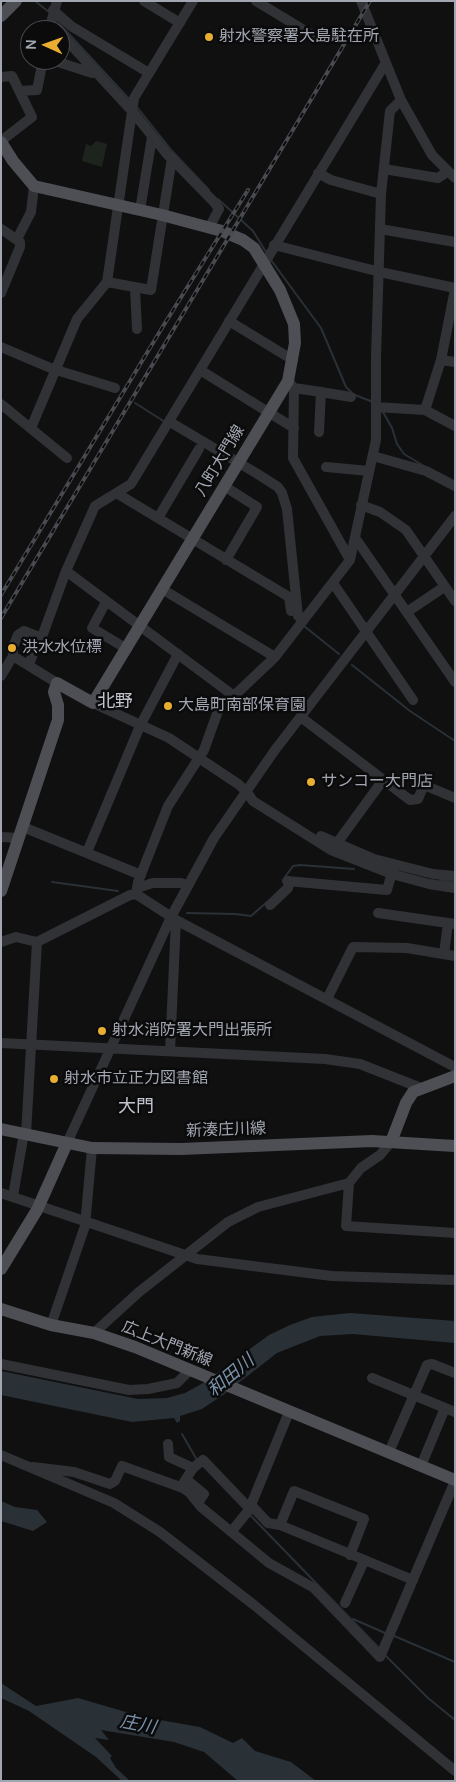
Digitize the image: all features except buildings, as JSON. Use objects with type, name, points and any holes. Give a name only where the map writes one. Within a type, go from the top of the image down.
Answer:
[{"type":"main road","points":[[1,16],[13,2]]},
{"type":"main road","points":[[1,141],[13,161],[34,186]]},
{"type":"main road","name":"八町大門線","points":[[34,186],[162,215],[243,240],[254,248],[264,263],[280,290],[294,324],[291,384],[268,412],[93,703]]},
{"type":"main road","points":[[1,891],[58,720],[58,704],[54,692],[57,683],[93,703]]},
{"type":"main road","points":[[391,1142],[406,1102],[413,1092],[455,1076]]},
{"type":"main road","name":"新湊庄川線","points":[[1,1129],[92,1148],[181,1148],[391,1142],[455,1146]]},
{"type":"main road","points":[[1,1269],[40,1206],[67,1143]]},
{"type":"main road","name":"広上大門新線","points":[[1,1310],[51,1325],[94,1333],[135,1347],[455,1480]]},
{"type":"street","points":[[144,1],[180,23]]},
{"type":"street","points":[[31,428],[77,319],[107,282],[133,106],[149,73],[193,1]]},
{"type":"street","points":[[256,1],[312,35]]},
{"type":"street","points":[[361,1],[401,100],[432,155],[451,175]]},
{"type":"street","points":[[53,18],[71,26],[149,73]]},
{"type":"street","points":[[70,44],[133,106],[152,137],[219,209],[209,228]]},
{"type":"street","points":[[29,665],[38,637],[43,634],[66,571],[95,506],[132,484],[274,245],[385,64]]},
{"type":"street","points":[[70,66],[92,73],[95,70]]},
{"type":"street","points":[[20,91],[37,90],[41,70]]},
{"type":"street","points":[[1,77],[12,76],[32,117],[1,141]]},
{"type":"street","points":[[136,891],[168,806],[199,758],[218,711],[276,657],[350,560],[376,440],[381,194],[390,111],[401,100]]},
{"type":"street","points":[[140,210],[152,137]]},
{"type":"street","points":[[107,282],[151,290],[172,158]]},
{"type":"street","points":[[384,169],[438,178],[451,175]]},
{"type":"street","points":[[318,173],[331,180],[381,194]]},
{"type":"street","points":[[17,239],[30,212],[34,186]]},
{"type":"street","points":[[1,229],[20,242],[20,247],[2,286]]},
{"type":"street","points":[[380,230],[455,242]]},
{"type":"street","points":[[274,245],[455,290],[441,360],[425,410]]},
{"type":"street","points":[[135,288],[138,329]]},
{"type":"street","points":[[229,321],[293,360]]},
{"type":"street","points":[[1,347],[57,370],[115,388]]},
{"type":"street","points":[[441,360],[455,362]]},
{"type":"street","points":[[200,370],[294,428]]},
{"type":"street","points":[[350,560],[293,458],[294,428],[291,384],[351,397]]},
{"type":"street","points":[[319,432],[321,392]]},
{"type":"street","points":[[1,404],[67,458]]},
{"type":"street","points":[[376,407],[425,410],[455,426]]},
{"type":"street","points":[[170,422],[278,487],[286,499],[298,616],[301,624]]},
{"type":"street","points":[[158,518],[199,449]]},
{"type":"street","points":[[373,456],[426,471],[455,486]]},
{"type":"street","points":[[326,467],[369,471]]},
{"type":"street","points":[[224,486],[258,507],[226,560]]},
{"type":"street","points":[[118,494],[289,597],[292,618],[301,624]]},
{"type":"street","points":[[361,505],[380,512],[406,530],[455,601]]},
{"type":"street","points":[[67,1143],[174,919],[187,885],[225,820],[248,792],[270,758],[455,516]]},
{"type":"street","points":[[356,539],[455,682]]},
{"type":"street","points":[[66,571],[234,696]]},
{"type":"street","points":[[333,583],[413,700]]},
{"type":"street","points":[[407,612],[444,587]]},
{"type":"street","points":[[162,589],[276,657]]},
{"type":"street","points":[[106,602],[92,628],[127,649]]},
{"type":"street","points":[[1,676],[13,656],[18,635],[24,631],[38,637]]},
{"type":"street","points":[[87,852],[140,726],[178,654]]},
{"type":"street","points":[[13,656],[57,683]]},
{"type":"street","points":[[93,703],[169,738],[248,792],[257,794],[280,812],[333,847],[429,884],[455,888]]},
{"type":"street","points":[[302,718],[410,800],[418,799],[424,785],[455,798]]},
{"type":"street","points":[[333,847],[383,780]]},
{"type":"street","points":[[1,837],[21,832],[87,852],[141,875]]},
{"type":"street","points":[[393,870],[455,876]]},
{"type":"street","points":[[270,905],[288,888],[288,881],[387,890],[393,870]]},
{"type":"street","points":[[1,942],[16,937],[37,942],[153,883],[181,883],[187,885]]},
{"type":"street","points":[[136,891],[174,919],[455,1067]]},
{"type":"street","points":[[378,913],[451,924],[444,954]]},
{"type":"street","points":[[170,1051],[174,919]]},
{"type":"street","points":[[13,1196],[25,1133],[37,942]]},
{"type":"street","points":[[326,999],[353,947],[407,948],[455,956]]},
{"type":"street","points":[[1,1043],[325,1059],[360,1064],[421,1088]]},
{"type":"street","points":[[391,1142],[380,1155],[361,1168],[349,1183],[346,1226],[455,1233]]},
{"type":"street","points":[[51,1325],[86,1221],[92,1148]]},
{"type":"street","points":[[94,1333],[107,1319],[184,1255],[228,1222],[258,1207],[349,1183]]},
{"type":"street","points":[[1,1193],[184,1255],[292,1272],[332,1276],[455,1280]]},
{"type":"street","points":[[1,1364],[129,1390],[148,1389],[177,1382],[192,1372]]},
{"type":"street","points":[[389,1452],[427,1365],[432,1364],[455,1373]]},
{"type":"street","points":[[372,1378],[450,1410],[421,1466]]},
{"type":"street","points":[[231,1532],[249,1509],[289,1412]]},
{"type":"street","points":[[168,1444],[169,1457],[193,1468]]},
{"type":"street","points":[[1,1455],[114,1503],[160,1532],[261,1610],[455,1771]]},
{"type":"street","points":[[184,1483],[193,1468],[203,1460],[249,1509],[268,1522],[280,1525],[413,1580]]},
{"type":"street","points":[[33,1467],[74,1472],[110,1484],[115,1481],[122,1466],[184,1483],[198,1503],[269,1563],[314,1588],[380,1657],[455,1480]]},
{"type":"street","points":[[280,1525],[294,1491],[364,1519],[350,1555]]},
{"type":"street","points":[[345,1603],[364,1561]]},
{"type":"shaded area","points":[[96,141],[107,144],[102,167],[82,161],[86,144],[91,146]]},
{"type":"water","name":"和田川","points":[[350,1313],[455,1321],[455,1343],[353,1334],[320,1336],[277,1353],[202,1409],[180,1416],[180,1421],[177,1423],[174,1418],[132,1422],[1,1395],[1,1371],[138,1399],[167,1398],[185,1393],[203,1383],[269,1335],[290,1325],[312,1317]]},
{"type":"water","points":[[1,1501],[15,1507],[37,1510],[47,1522],[33,1531],[1,1521]]},
{"type":"water","name":"庄川","points":[[1,1683],[36,1706],[78,1698],[143,1717],[200,1727],[233,1743],[242,1738],[255,1751],[291,1762],[316,1781],[238,1781],[204,1752],[174,1742],[101,1730],[109,1740],[95,1738],[112,1756],[110,1758],[116,1768],[130,1781],[122,1781],[96,1757],[29,1711],[1,1698]]},
{"type":"waterway","points":[[35,1],[49,12]]},
{"type":"waterway","points":[[55,19],[130,100]]},
{"type":"waterway","points":[[137,107],[172,151],[209,190]]},
{"type":"waterway","points":[[218,199],[253,231],[266,252]]},
{"type":"waterway","points":[[271,260],[321,328],[346,387],[351,392]]},
{"type":"waterway","points":[[355,395],[373,402]]},
{"type":"waterway","points":[[135,403],[165,422]]},
{"type":"waterway","points":[[383,412],[392,428],[397,444],[404,454],[424,466]]},
{"type":"waterway","points":[[304,626],[339,654]]},
{"type":"waterway","points":[[352,665],[410,711],[455,741]]},
{"type":"waterway","points":[[285,877],[293,866],[300,865],[354,869]]},
{"type":"waterway","points":[[440,880],[455,882]]},
{"type":"waterway","points":[[52,882],[118,891]]},
{"type":"waterway","points":[[187,913],[251,916],[267,902]]},
{"type":"waterway","points":[[182,1434],[197,1460]]},
{"type":"waterway","points":[[250,1515],[379,1648]]},
{"type":"waterway","points":[[353,1619],[385,1633]]},
{"type":"waterway","points":[[392,1635],[455,1662]]},
{"type":"waterway","points":[[385,1655],[428,1698],[455,1720]]},
{"type":"railway","points":[[1,618],[370,1]]},
{"type":"railway","points":[[1,595],[165,323],[248,190]]},
{"type":"place","name":"射水警察署大島駐在所","points":[[209,37]]},
{"type":"place","name":"洪水水位標","points":[[12,648]]},
{"type":"place","name":"大島町南部保育園","points":[[168,706]]},
{"type":"place","name":"サンコー大門店","points":[[311,782]]},
{"type":"place","name":"射水消防署大門出張所","points":[[102,1031]]},
{"type":"place","name":"射水市立正力図書館","points":[[54,1079]]},
{"type":"district","name":"北野","points":[[115,702]]},
{"type":"district","name":"大門","points":[[136,1107]]}]
